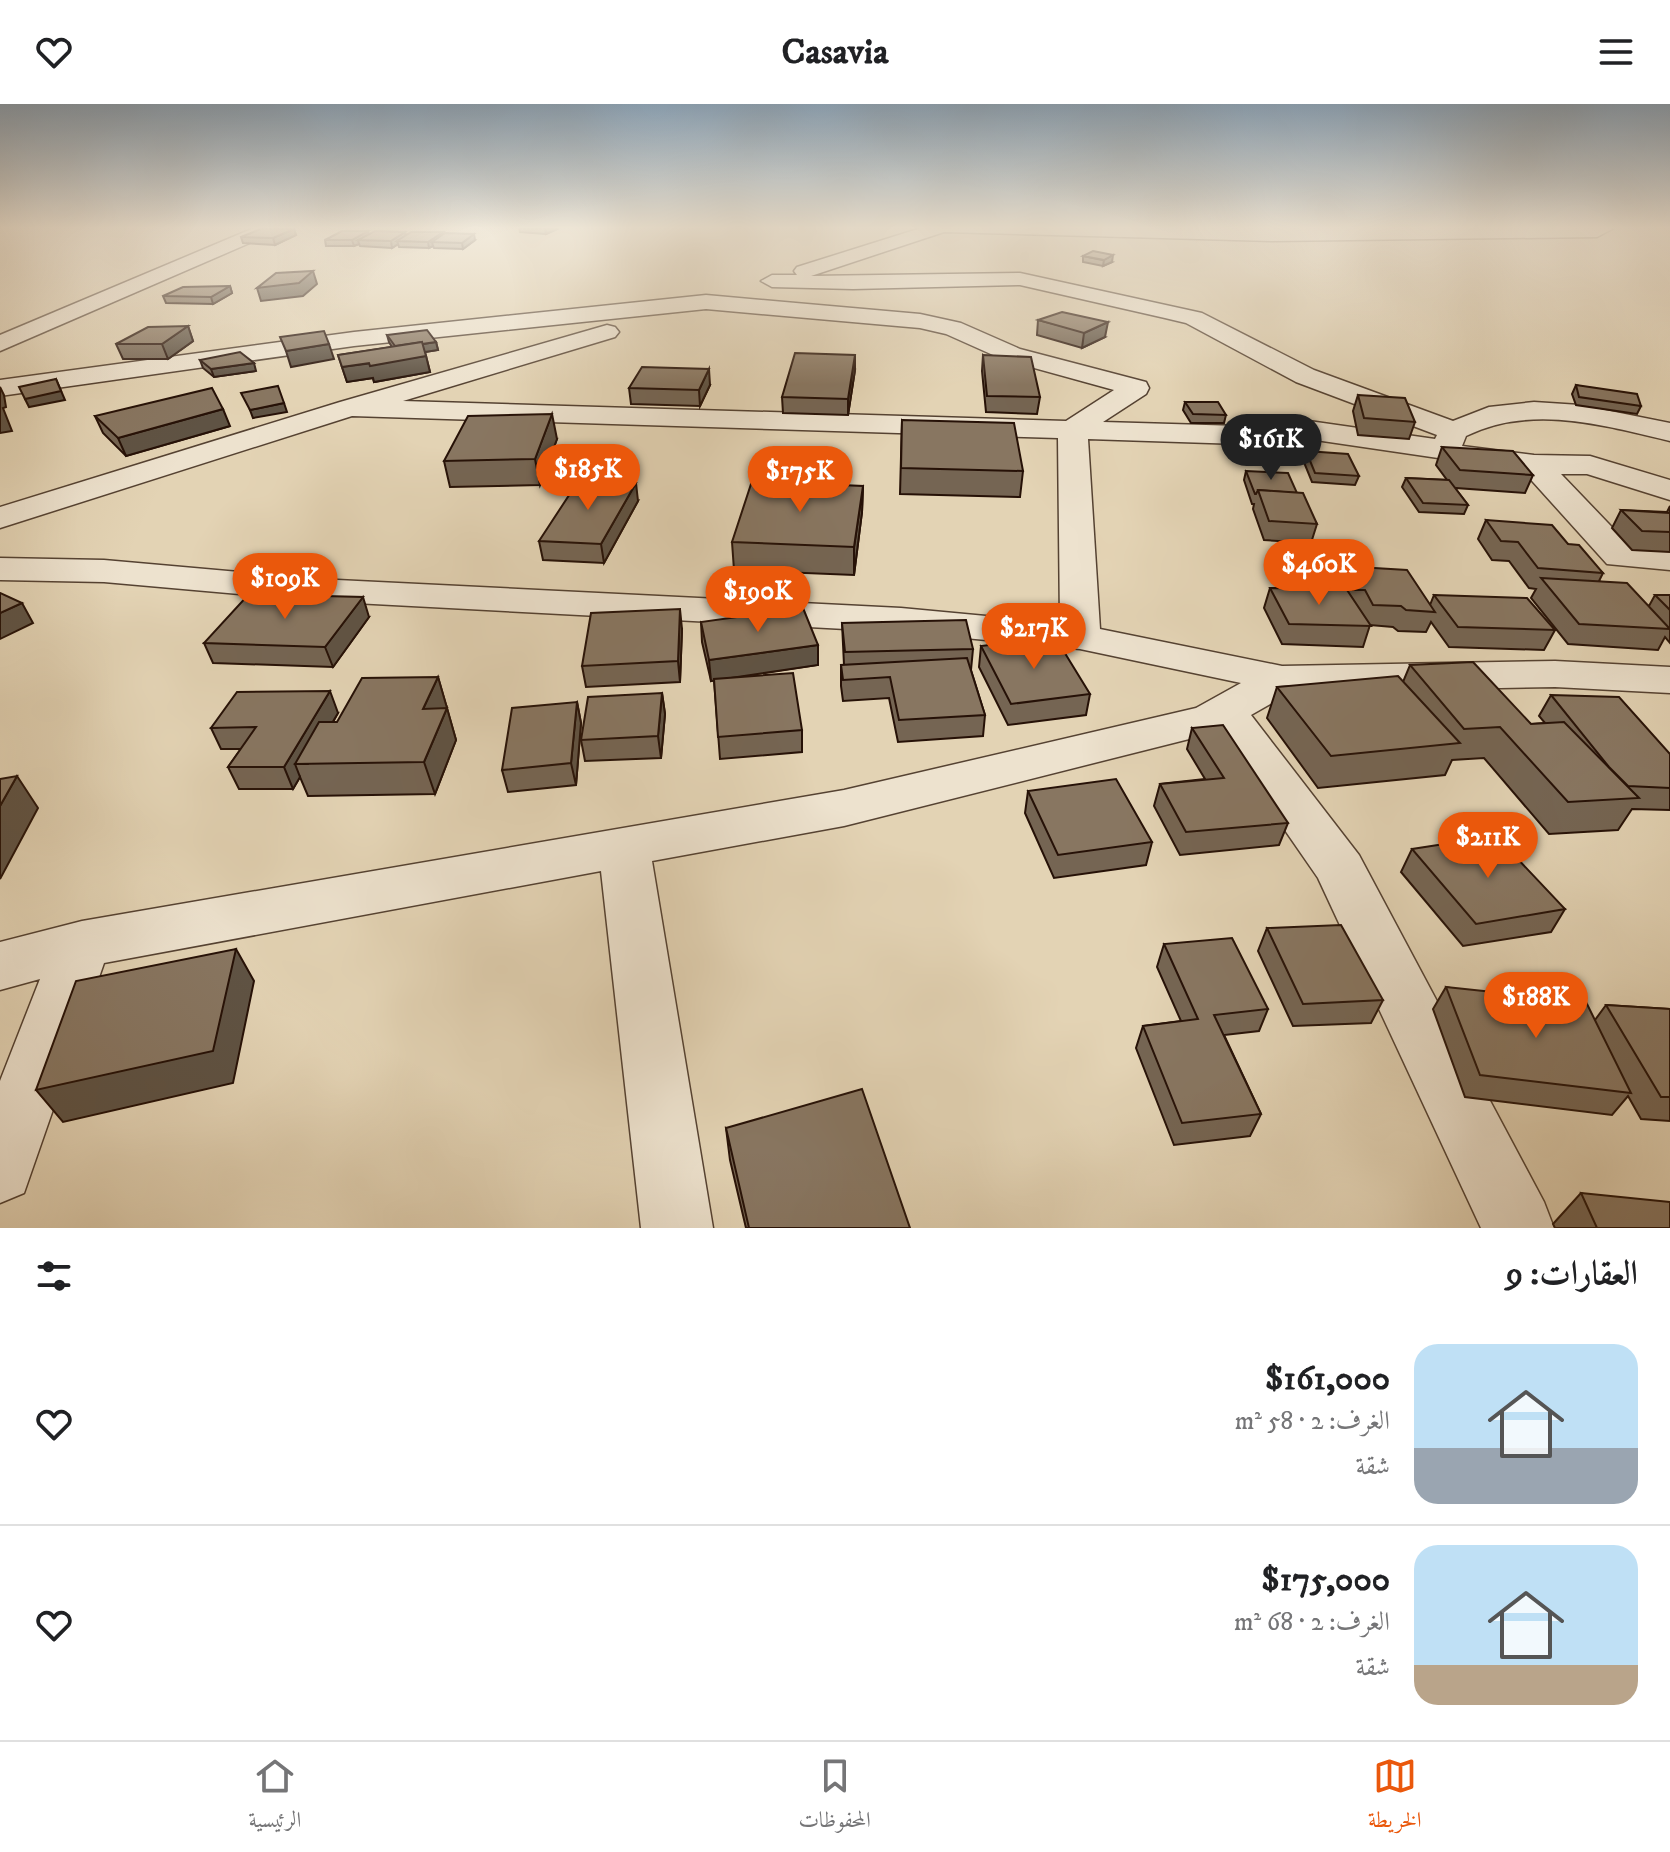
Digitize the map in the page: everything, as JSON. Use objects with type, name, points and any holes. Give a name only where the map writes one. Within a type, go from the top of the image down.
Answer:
[{"type":"street","points":[[0,344],[147,280]]},
{"type":"street","points":[[0,518],[350,408],[772,281],[959,280]]},
{"type":"street","points":[[1027,280],[1194,318],[1305,376],[1450,441],[1534,464],[1590,465],[1670,490]]},
{"type":"street","points":[[0,388],[354,339],[706,302],[920,321],[953,328],[1011,354],[1136,388],[1073,429]]},
{"type":"street","points":[[350,408],[1240,435],[1295,428],[1450,441],[1488,416],[1540,411],[1599,416],[1670,432]]},
{"type":"street","points":[[1073,429],[1080,637]]},
{"type":"street","points":[[1534,464],[1620,556],[1670,559]]},
{"type":"street","points":[[0,569],[104,571],[317,590],[901,620],[1080,637],[1282,679],[1555,674],[1666,686]]},
{"type":"street","points":[[0,966],[82,944],[844,808],[1210,719],[1282,679]]},
{"type":"street","points":[[1225,711],[1340,869],[1518,1228]]},
{"type":"street","points":[[624,847],[677,1228]]},
{"type":"street","points":[[0,1169],[82,944]]},
{"type":"building","points":[[267,280],[302,280],[299,283],[257,288]]},
{"type":"building","points":[[230,286],[211,297],[163,296],[183,287]]},
{"type":"building","points":[[1062,312],[1108,322],[1084,333],[1038,320]]},
{"type":"building","points":[[188,326],[162,344],[116,344],[148,327]]},
{"type":"building","points":[[427,330],[436,342],[395,346],[387,335]]},
{"type":"building","points":[[324,331],[329,344],[286,351],[280,337]]},
{"type":"building","points":[[422,342],[426,356],[370,366],[369,363],[342,367],[338,355]]},
{"type":"building","points":[[240,352],[254,363],[211,369],[200,360]]},
{"type":"building","points":[[795,353],[855,355],[848,399],[782,397]]},
{"type":"building","points":[[983,355],[1031,357],[1040,397],[987,396]]},
{"type":"building","points":[[642,367],[709,369],[699,390],[629,388]]},
{"type":"building","points":[[56,379],[61,391],[25,399],[19,387]]},
{"type":"building","points":[[1576,385],[1637,394],[1641,406],[1579,397]]},
{"type":"building","points":[[278,386],[284,403],[250,410],[241,393]]},
{"type":"building","points":[[212,388],[223,409],[118,438],[95,416]]},
{"type":"building","points":[[1358,395],[1405,398],[1415,422],[1364,418]]},
{"type":"building","points":[[1185,402],[1218,402],[1226,415],[1193,414]]},
{"type":"building","points":[[552,414],[535,459],[444,461],[468,416]]},
{"type":"building","points":[[902,420],[1014,423],[1023,471],[901,468]]},
{"type":"building","points":[[1442,447],[1513,451],[1533,475],[1460,470]]},
{"type":"building","points":[[1306,451],[1348,454],[1359,476],[1315,473]]},
{"type":"building","points":[[1246,471],[1288,473],[1297,493],[1258,490],[1255,494]]},
{"type":"building","points":[[1406,478],[1449,480],[1468,505],[1423,503]]},
{"type":"building","points":[[579,480],[636,483],[601,544],[539,541]]},
{"type":"building","points":[[752,481],[863,486],[854,547],[732,542]]},
{"type":"building","points":[[1258,490],[1303,493],[1317,524],[1269,521]]},
{"type":"building","points":[[1621,510],[1670,513],[1670,532],[1642,531]]},
{"type":"building","points":[[1486,520],[1552,525],[1568,544],[1579,545],[1603,573],[1538,568],[1518,542],[1501,541]]},
{"type":"building","points":[[1341,566],[1407,570],[1435,612],[1373,605],[1365,590],[1353,590]]},
{"type":"building","points":[[1541,578],[1627,583],[1670,629],[1579,624]]},
{"type":"building","points":[[1270,588],[1347,590],[1371,626],[1289,624]]},
{"type":"building","points":[[0,593],[22,603],[0,613]]},
{"type":"building","points":[[249,594],[363,597],[325,647],[204,643]]},
{"type":"building","points":[[1434,595],[1527,598],[1555,630],[1458,627]]},
{"type":"building","points":[[1655,595],[1670,595],[1670,610]]},
{"type":"building","points":[[803,608],[818,645],[709,660],[701,622]]},
{"type":"building","points":[[680,609],[678,661],[582,666],[591,613]]},
{"type":"building","points":[[966,620],[973,649],[845,652],[842,623]]},
{"type":"building","points":[[1055,637],[1090,694],[1011,704],[981,646]]},
{"type":"building","points":[[967,658],[985,715],[899,720],[890,677],[843,680],[841,665]]},
{"type":"building","points":[[1473,662],[1531,724],[1564,722],[1639,798],[1568,802],[1500,727],[1464,729],[1410,665]]},
{"type":"building","points":[[793,673],[802,730],[718,737],[714,679]]},
{"type":"building","points":[[1398,676],[1460,743],[1331,756],[1277,687]]},
{"type":"building","points":[[438,677],[423,709],[447,708],[424,762],[295,764],[319,722],[337,722],[362,678]]},
{"type":"building","points":[[330,691],[284,767],[228,767],[256,727],[211,728],[237,692]]},
{"type":"building","points":[[662,693],[658,736],[581,740],[588,697]]},
{"type":"building","points":[[1551,695],[1619,697],[1670,754],[1670,788],[1628,786]]},
{"type":"building","points":[[577,702],[571,763],[502,770],[512,708]]},
{"type":"building","points":[[1223,725],[1288,823],[1186,832],[1160,784],[1224,778],[1192,728]]},
{"type":"building","points":[[17,776],[0,806],[0,779]]},
{"type":"building","points":[[1116,779],[1152,842],[1058,855],[1028,791]]},
{"type":"building","points":[[1496,836],[1565,909],[1476,924],[1412,849]]},
{"type":"building","points":[[1341,925],[1383,1000],[1303,1004],[1267,928]]},
{"type":"building","points":[[1232,938],[1268,1009],[1214,1015],[1261,1114],[1182,1123],[1143,1026],[1198,1019],[1164,944]]},
{"type":"building","points":[[236,949],[213,1051],[36,1090],[76,981]]},
{"type":"building","points":[[1446,987],[1586,1002],[1631,1093],[1480,1075]]},
{"type":"building","points":[[1606,1005],[1670,1009],[1670,1097],[1661,1097]]},
{"type":"building","points":[[862,1089],[910,1228],[749,1228],[726,1128]]},
{"type":"building","points":[[1581,1193],[1670,1202],[1670,1228],[1597,1228]]}]
